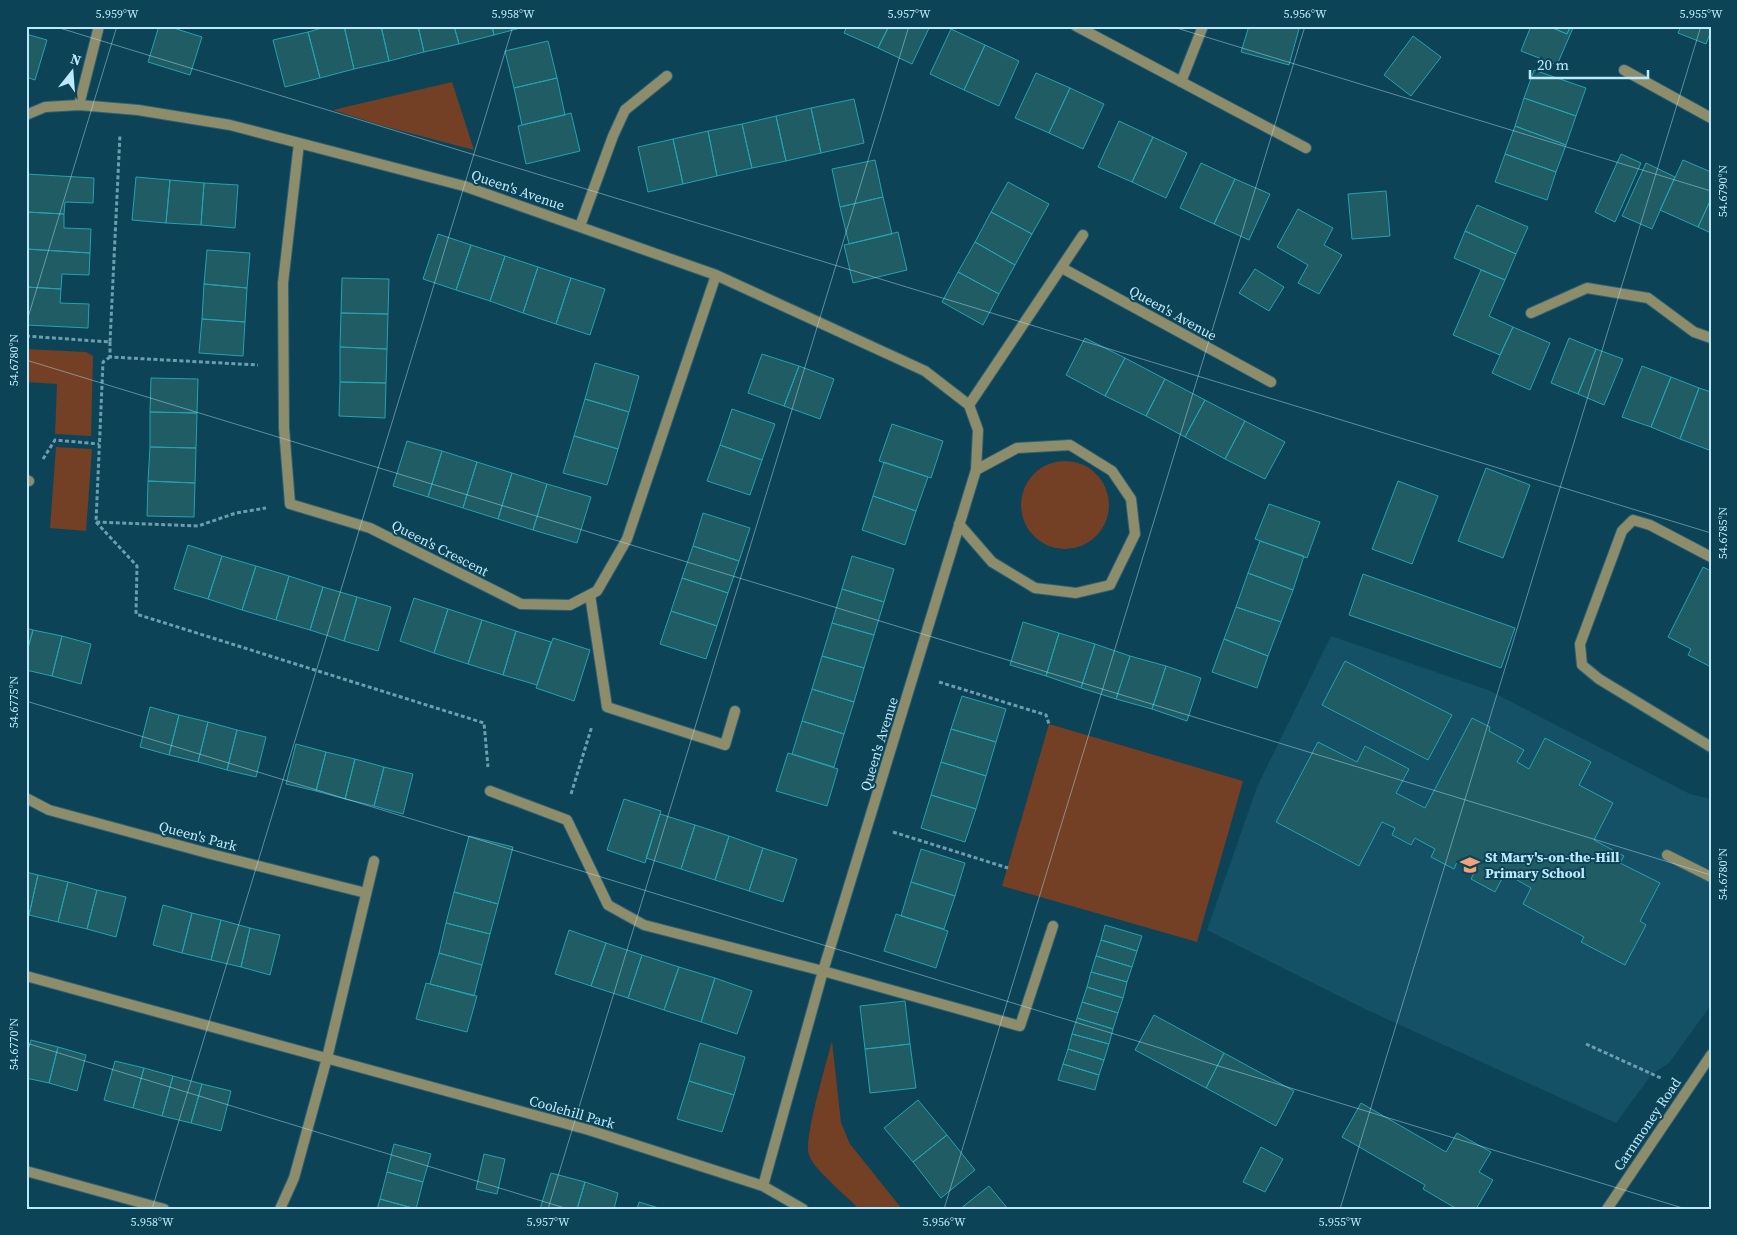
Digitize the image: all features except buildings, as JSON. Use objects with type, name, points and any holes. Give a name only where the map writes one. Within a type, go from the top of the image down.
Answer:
[{"type":"street","points":[[78,105],[99,26]]},
{"type":"street","points":[[1076,26],[1306,148]]},
{"type":"street","points":[[1181,82],[1203,26]]},
{"type":"street","points":[[1624,70],[1711,118]]},
{"type":"street","points":[[580,226],[613,136],[625,110],[667,76]]},
{"type":"street","name":"Queen's Avenue","points":[[26,115],[45,107],[78,105],[122,108],[230,125],[464,186],[716,275],[926,371],[969,405],[978,430],[976,470],[823,971],[763,1186]]},
{"type":"street","points":[[290,504],[284,428],[283,283],[299,143]]},
{"type":"street","points":[[969,405],[1084,235]]},
{"type":"street","name":"Queen's Avenue","points":[[1062,268],[1271,382]]},
{"type":"street","name":"Queen's Crescent","points":[[290,504],[370,528],[521,604],[570,605],[590,595],[597,591],[627,540],[716,275]]},
{"type":"street","points":[[1531,313],[1587,288],[1648,298],[1694,332],[1711,338]]},
{"type":"street","points":[[959,524],[992,562],[1035,588],[1076,593],[1110,585],[1136,534],[1130,499],[1112,471],[1070,445],[1017,448],[976,470]]},
{"type":"street","points":[[1711,557],[1650,525],[1632,520],[1622,531],[1580,644],[1582,665],[1599,679],[1711,747]]},
{"type":"street","points":[[590,595],[607,707],[725,745],[736,711]]},
{"type":"street","points":[[490,791],[568,820],[608,905],[644,924],[823,971],[1020,1026],[1053,926]]},
{"type":"street","name":"Queen's Park","points":[[26,798],[49,810],[366,893]]},
{"type":"street","points":[[1668,855],[1711,877]]},
{"type":"street","points":[[280,1209],[294,1178],[327,1058],[374,861]]},
{"type":"street","points":[[26,976],[327,1058]]},
{"type":"street","name":"Carnmoney Road","points":[[1607,1209],[1711,1055]]},
{"type":"street","name":"Coolehill Park","points":[[327,1058],[589,1130],[763,1186],[803,1209]]},
{"type":"street","points":[[26,1171],[164,1209]]},
{"type":"path","points":[[110,357],[122,108]]},
{"type":"path","points":[[26,336],[110,342]]},
{"type":"path","points":[[284,367],[110,357],[103,362],[96,522],[137,566],[136,614],[484,723],[490,791]]},
{"type":"path","points":[[27,480],[55,440],[99,444]]},
{"type":"path","points":[[96,522],[198,526],[236,514],[290,504]]},
{"type":"path","points":[[914,675],[1046,715],[1049,724]]},
{"type":"path","points":[[563,819],[594,719],[607,707]]},
{"type":"path","points":[[868,824],[1008,868]]},
{"type":"path","points":[[1586,1044],[1687,1090]]},
{"type":"shaded area","points":[[452,82],[474,150],[383,126],[333,110]]},
{"type":"shaded area","points":[[26,349],[86,352],[93,356],[91,436],[55,434],[57,384],[26,382]]},
{"type":"shaded area","points":[[56,447],[92,449],[86,531],[50,528]]},
{"type":"shaded area","points":[[1065,461],[1082,465],[1096,474],[1105,488],[1109,505],[1105,522],[1096,536],[1082,545],[1065,549],[1048,545],[1034,536],[1025,522],[1021,505],[1025,488],[1034,474],[1048,465]]},
{"type":"shaded area","name":"St Mary's-on-the-Hill Primary School","points":[[1331,636],[1488,690],[1690,794],[1711,799],[1711,1005],[1669,1063],[1652,1074],[1616,1123],[1367,1010],[1207,930],[1257,787]]},
{"type":"shaded area","points":[[1049,724],[1243,781],[1197,942],[1002,886]]},
{"type":"shaded area","points":[[832,1041],[841,1123],[850,1144],[902,1209],[859,1209],[817,1168],[809,1155],[809,1134],[812,1118]]},
{"type":"place","name":"St Mary's-on-the-Hill Primary School","points":[[1470,865]]}]
